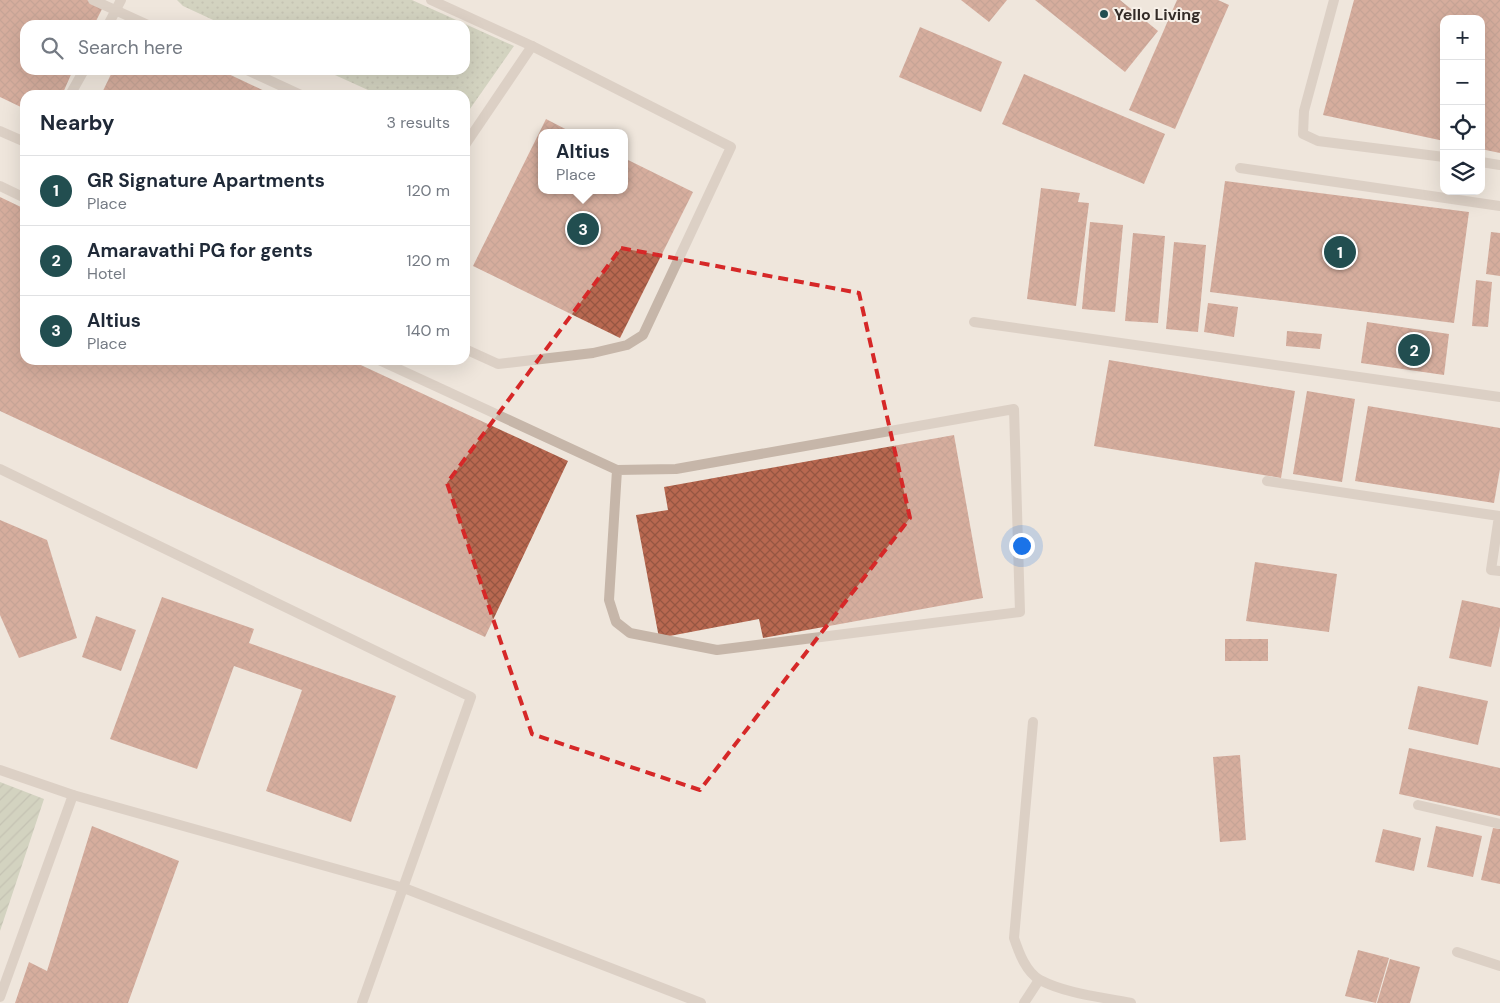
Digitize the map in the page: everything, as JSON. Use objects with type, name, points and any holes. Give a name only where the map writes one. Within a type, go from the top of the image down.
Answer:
[{"type":"lane","points":[[93,0],[137,20]]},
{"type":"lane","points":[[111,20],[121,0]]},
{"type":"lane","points":[[431,0],[532,46],[731,147],[643,334],[627,345],[593,353],[498,364],[470,351]]},
{"type":"lane","points":[[1334,0],[1304,111],[1304,134],[1318,141],[1440,156]]},
{"type":"lane","points":[[470,138],[532,46]]},
{"type":"lane","points":[[73,90],[81,75]]},
{"type":"lane","points":[[257,75],[290,90]]},
{"type":"lane","points":[[0,130],[20,140]]},
{"type":"lane","points":[[1485,163],[1500,165]]},
{"type":"lane","points":[[1240,168],[1500,206]]},
{"type":"lane","points":[[0,186],[20,196]]},
{"type":"lane","points":[[974,322],[1500,397]]},
{"type":"lane","points":[[390,365],[617,470],[676,469],[1014,409],[1020,612],[717,650],[630,633],[616,622],[609,600],[617,470]]},
{"type":"lane","points":[[0,469],[471,696],[362,1003]]},
{"type":"lane","points":[[1268,482],[1499,516],[1491,570],[1500,571]]},
{"type":"lane","points":[[1034,722],[1014,938],[1022,961],[1039,980],[1068,989],[1131,1003]]},
{"type":"lane","points":[[0,770],[73,795],[404,888],[701,1003]]},
{"type":"lane","points":[[0,997],[73,795]]},
{"type":"lane","points":[[1418,805],[1500,824]]},
{"type":"lane","points":[[1457,952],[1500,966]]},
{"type":"lane","points":[[1024,1003],[1039,980]]},
{"type":"highlighted area","points":[[621,248],[859,293],[910,518],[700,790],[532,734],[447,483]]},
{"type":"green space","points":[[177,0],[412,0],[456,20],[213,20],[183,6]]},
{"type":"green space","points":[[470,26],[514,46],[470,109],[470,90],[368,90],[335,75],[470,75]]},
{"type":"green space","points":[[0,782],[44,799],[0,931]]},
{"type":"building","points":[[0,0],[87,0],[103,7],[96,20],[20,20],[20,75],[71,75],[64,90],[20,90],[20,107],[0,97]]},
{"type":"building","points":[[961,0],[1007,0],[989,22]]},
{"type":"building","points":[[1035,0],[1120,0],[1158,31],[1125,72]]},
{"type":"building","points":[[1177,0],[1218,0],[1229,5],[1175,129],[1129,110]]},
{"type":"building","points":[[1354,0],[1500,0],[1500,153],[1485,150],[1485,15],[1440,15],[1440,140],[1323,115]]},
{"type":"building","points":[[920,27],[1002,62],[981,112],[899,77]]},
{"type":"building","points":[[1024,74],[1165,134],[1144,184],[1002,124]]},
{"type":"building","points":[[111,75],[231,75],[262,90],[103,90]]},
{"type":"building","points":[[546,119],[565,129],[541,129]]},
{"type":"building","points":[[538,135],[538,194],[628,194],[628,160],[693,192],[620,338],[473,266]]},
{"type":"building","points":[[1225,181],[1469,212],[1454,323],[1210,292]]},
{"type":"building","points":[[1041,188],[1080,193],[1078,202],[1089,203],[1076,306],[1027,299]]},
{"type":"building","points":[[0,197],[20,207],[20,365],[361,365],[568,461],[485,637],[0,411]]},
{"type":"building","points":[[1090,222],[1123,225],[1115,312],[1082,309]]},
{"type":"building","points":[[1491,232],[1500,233],[1500,276],[1486,274]]},
{"type":"building","points":[[1133,233],[1165,236],[1158,323],[1125,321]]},
{"type":"building","points":[[1174,242],[1206,245],[1198,332],[1166,329]]},
{"type":"building","points":[[1476,280],[1492,282],[1488,327],[1472,326]]},
{"type":"building","points":[[1208,303],[1238,307],[1234,337],[1204,332]]},
{"type":"building","points":[[1367,322],[1449,334],[1444,375],[1361,363]]},
{"type":"building","points":[[1287,331],[1322,334],[1320,349],[1286,346]]},
{"type":"building","points":[[1109,360],[1295,391],[1281,478],[1094,446]]},
{"type":"building","points":[[1307,391],[1355,399],[1342,482],[1293,474]]},
{"type":"building","points":[[1368,406],[1500,428],[1500,469],[1494,503],[1355,481]]},
{"type":"building","points":[[954,435],[983,598],[763,638],[759,619],[659,638],[636,515],[668,510],[664,487]]},
{"type":"building","points":[[0,520],[47,540],[77,638],[19,658],[0,615]]},
{"type":"building","points":[[1255,562],[1337,574],[1329,632],[1246,621]]},
{"type":"building","points":[[162,597],[254,629],[249,643],[396,696],[351,822],[266,791],[302,690],[234,666],[197,769],[110,739]]},
{"type":"building","points":[[1462,600],[1500,608],[1500,626],[1491,667],[1449,658]]},
{"type":"building","points":[[96,616],[136,630],[121,671],[82,657]]},
{"type":"building","points":[[1225,639],[1268,639],[1268,661],[1225,661]]},
{"type":"building","points":[[1418,686],[1488,701],[1478,745],[1408,729]]},
{"type":"building","points":[[1409,748],[1500,768],[1500,816],[1399,794]]},
{"type":"building","points":[[1240,755],[1246,840],[1220,842],[1213,757]]},
{"type":"building","points":[[92,826],[179,861],[128,1003],[15,1003],[29,962],[47,971]]},
{"type":"building","points":[[1436,826],[1482,836],[1473,877],[1427,867]]},
{"type":"building","points":[[1493,828],[1500,829],[1500,884],[1481,880]]},
{"type":"building","points":[[1383,829],[1421,838],[1414,871],[1375,862]]},
{"type":"building","points":[[1358,950],[1389,958],[1376,1003],[1345,996]]},
{"type":"building","points":[[1390,959],[1420,967],[1410,1003],[1377,1003]]},
{"type":"place","name":"Yello Living","points":[[1104,14]]},
{"type":"place","name":"Altius","points":[[583,229]]},
{"type":"place","name":"GR Signature Apartments","points":[[1340,252]]},
{"type":"place","name":"Amaravathi PG for gents","points":[[1414,350]]}]
